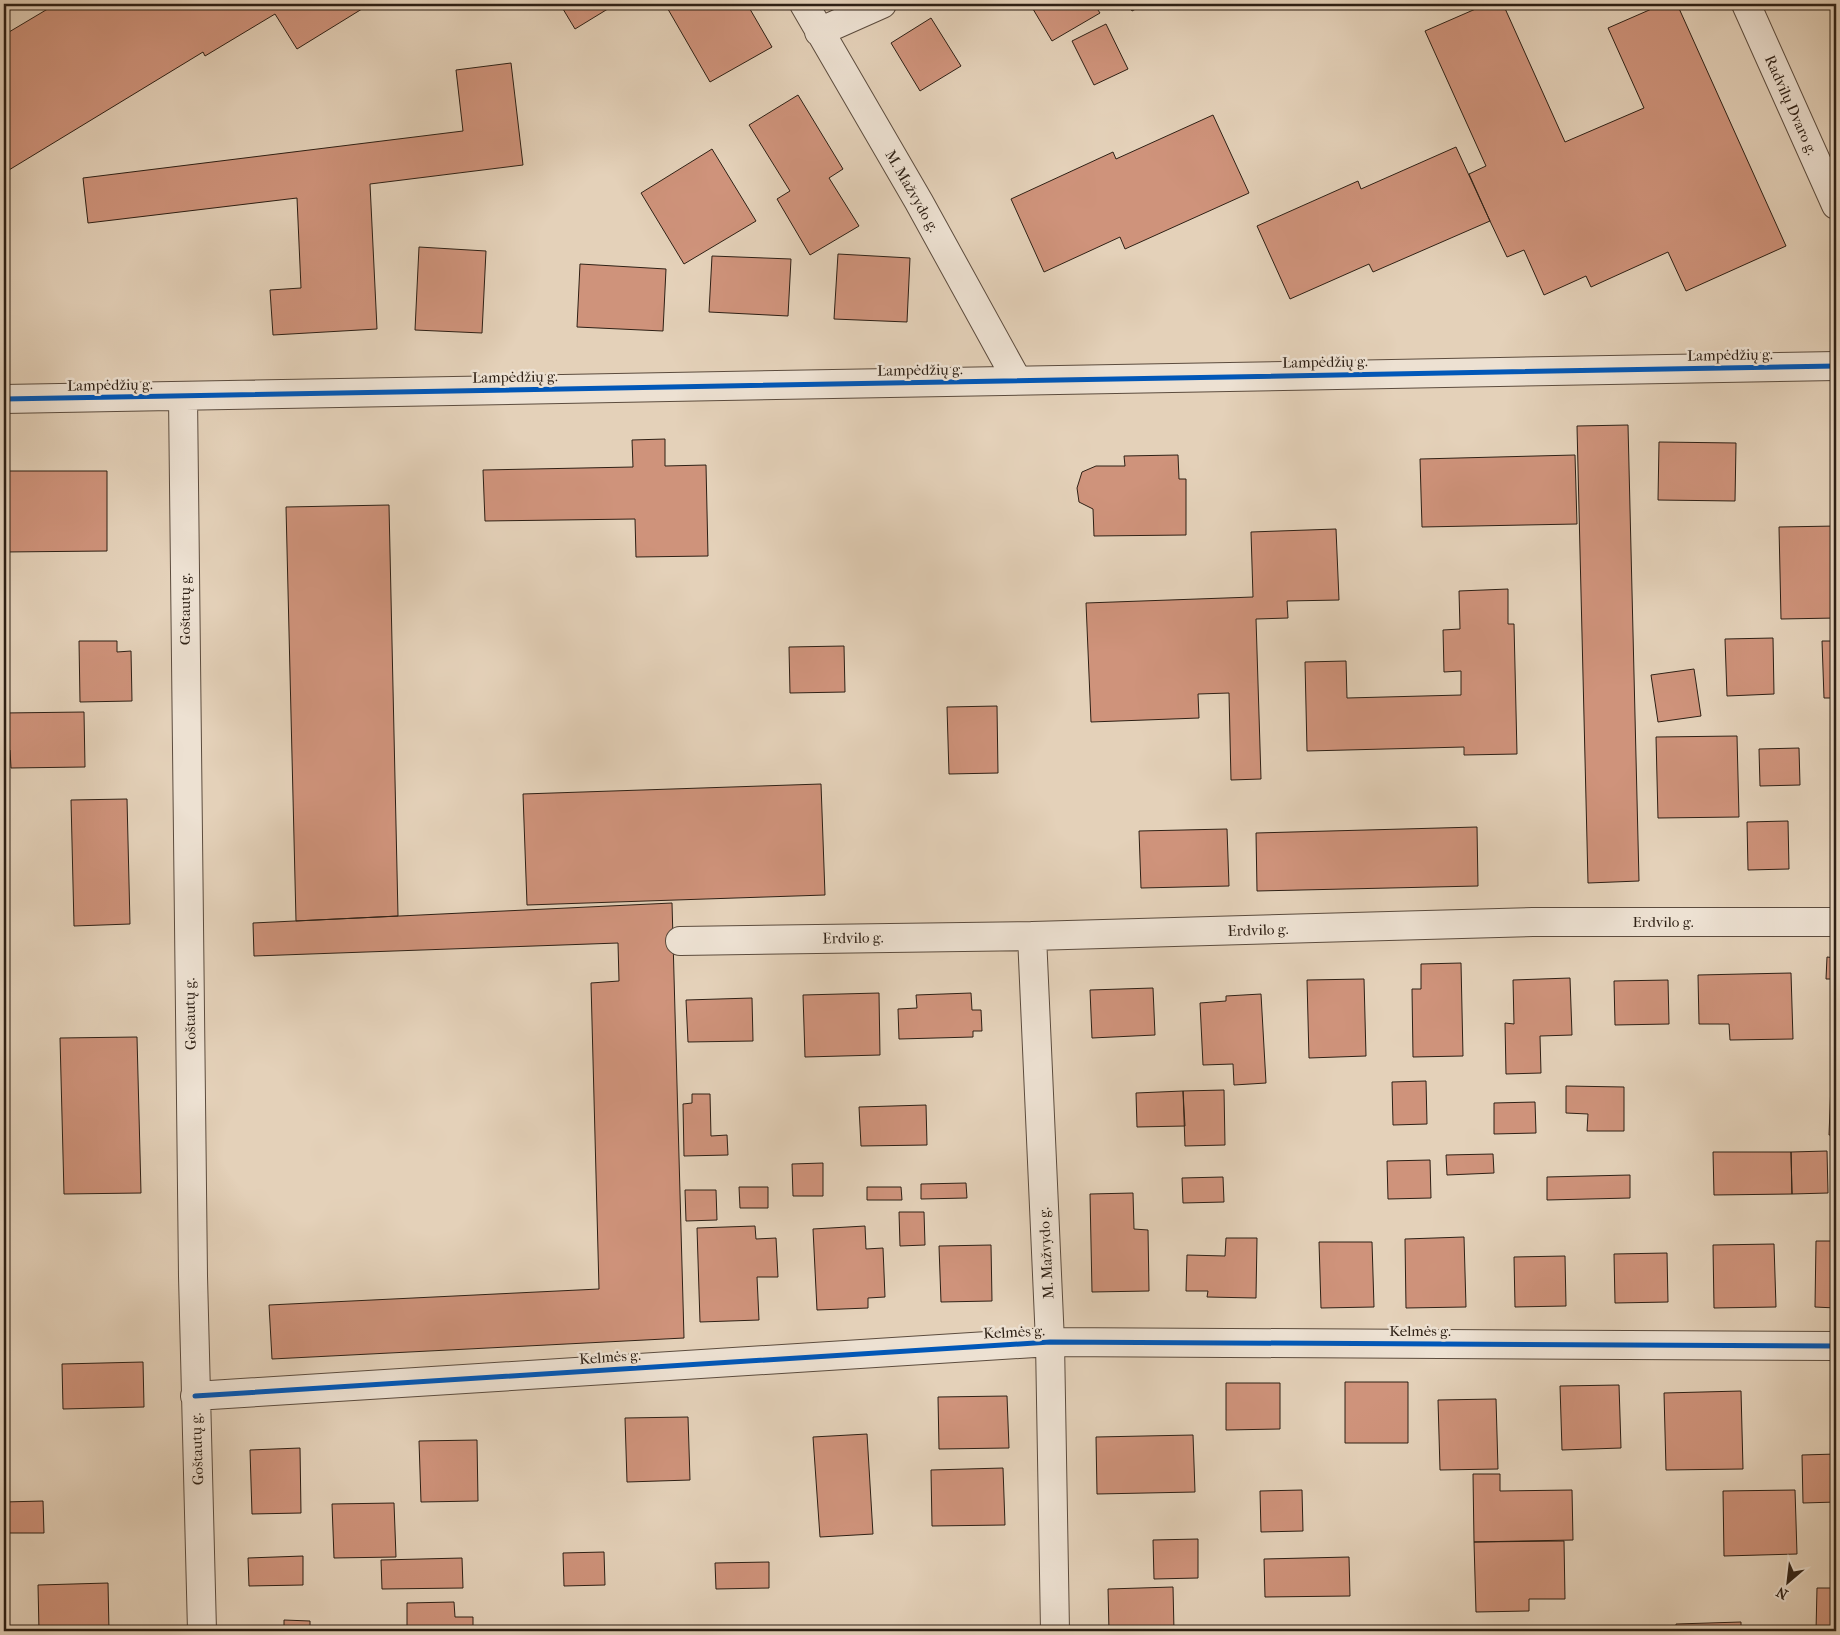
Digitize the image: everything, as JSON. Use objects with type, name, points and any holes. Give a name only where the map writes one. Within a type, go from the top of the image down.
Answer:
[{"type":"street","name":"M. Mažvydo g.","points":[[804,4],[919,202],[1017,380]]},
{"type":"street","points":[[819,32],[882,4]]},
{"type":"street","name":"Radvilų Dvaro g.","points":[[1746,4],[1836,205]]},
{"type":"street","name":"Lampėdžių g.","points":[[4,399],[1836,366]]},
{"type":"street","name":"Goštautų g.","points":[[183,396],[195,1396],[202,1631]]},
{"type":"street","name":"Erdvilo g.","points":[[680,941],[1032,936],[1533,922],[1836,922]]},
{"type":"street","name":"M. Mažvydo g.","points":[[1032,936],[1050,1342],[1055,1631]]},
{"type":"street","name":"Kelmės g.","points":[[195,1396],[1050,1342],[1836,1346]]},
{"type":"building","points":[[56,4],[370,4],[297,49],[275,14],[205,56],[203,52],[4,173],[4,35]]},
{"type":"building","points":[[560,4],[609,4],[611,7],[575,29]]},
{"type":"building","points":[[665,4],[747,4],[772,47],[710,82]]},
{"type":"building","points":[[1030,4],[1094,4],[1100,13],[1052,41]]},
{"type":"building","points":[[1128,4],[1145,4],[1132,11]]},
{"type":"building","points":[[1487,4],[1503,4],[1565,142],[1644,108],[1608,28],[1663,4],[1677,4],[1786,246],[1686,291],[1668,252],[1591,287],[1586,276],[1544,295],[1524,250],[1507,257],[1490,221],[1469,174],[1486,166],[1425,31]]},
{"type":"building","points":[[931,18],[961,66],[920,91],[891,43]]},
{"type":"building","points":[[1106,24],[1128,69],[1094,85],[1072,41]]},
{"type":"building","points":[[511,63],[523,165],[370,184],[377,329],[273,335],[270,290],[301,288],[297,198],[88,223],[83,178],[463,131],[456,70]]},
{"type":"building","points":[[798,95],[843,169],[829,178],[859,226],[810,255],[777,199],[790,191],[749,125]]},
{"type":"building","points":[[1213,115],[1249,193],[1125,249],[1120,237],[1044,272],[1011,199],[1113,152],[1116,159]]},
{"type":"building","points":[[1456,147],[1490,221],[1373,272],[1369,264],[1290,299],[1257,226],[1358,181],[1361,189]]},
{"type":"building","points":[[712,149],[756,221],[684,264],[641,193]]},
{"type":"building","points":[[419,247],[486,251],[482,333],[415,330]]},
{"type":"building","points":[[838,254],[910,258],[907,322],[834,319]]},
{"type":"building","points":[[712,256],[791,259],[788,316],[709,312]]},
{"type":"building","points":[[580,264],[666,269],[663,331],[577,327]]},
{"type":"building","points":[[1628,425],[1639,881],[1588,883],[1577,426]]},
{"type":"building","points":[[665,439],[665,466],[706,465],[708,556],[636,557],[635,519],[485,521],[483,470],[633,467],[632,440]]},
{"type":"building","points":[[1659,442],[1736,443],[1735,501],[1658,500]]},
{"type":"building","points":[[1178,455],[1179,479],[1186,479],[1186,535],[1094,536],[1093,509],[1079,502],[1077,488],[1082,472],[1096,466],[1125,466],[1124,456]]},
{"type":"building","points":[[1575,455],[1577,524],[1422,527],[1420,459]]},
{"type":"building","points":[[4,471],[107,471],[107,551],[4,552]]},
{"type":"building","points":[[389,505],[398,916],[296,921],[286,507]]},
{"type":"building","points":[[1836,526],[1836,618],[1781,619],[1779,527]]},
{"type":"building","points":[[1336,529],[1339,600],[1287,601],[1288,618],[1256,619],[1261,779],[1231,780],[1229,693],[1198,694],[1199,718],[1091,722],[1086,603],[1253,597],[1251,532]]},
{"type":"building","points":[[1508,589],[1508,624],[1514,624],[1517,754],[1464,755],[1464,747],[1307,751],[1305,662],[1346,661],[1347,698],[1461,695],[1461,671],[1444,672],[1443,630],[1460,629],[1459,591]]},
{"type":"building","points":[[1773,638],[1774,694],[1727,696],[1725,639]]},
{"type":"building","points":[[79,641],[117,641],[117,652],[131,651],[132,701],[80,702]]},
{"type":"building","points":[[1822,641],[1836,641],[1836,698],[1824,698]]},
{"type":"building","points":[[844,646],[845,692],[790,693],[789,647]]},
{"type":"building","points":[[1694,669],[1701,716],[1658,722],[1651,675]]},
{"type":"building","points":[[997,706],[998,773],[949,774],[947,707]]},
{"type":"building","points":[[84,712],[85,767],[11,768],[10,750],[4,751],[4,713]]},
{"type":"building","points":[[1737,736],[1739,817],[1658,818],[1656,737]]},
{"type":"building","points":[[1799,748],[1800,785],[1760,786],[1759,749]]},
{"type":"building","points":[[821,784],[825,895],[527,905],[523,794]]},
{"type":"building","points":[[127,799],[130,924],[74,926],[71,800]]},
{"type":"building","points":[[1788,821],[1789,869],[1748,870],[1747,822]]},
{"type":"building","points":[[1477,827],[1478,886],[1257,891],[1256,833]]},
{"type":"building","points":[[1227,829],[1229,886],[1141,888],[1139,831]]},
{"type":"building","points":[[672,903],[684,1338],[272,1359],[269,1305],[599,1289],[591,983],[619,981],[618,943],[254,956],[253,923]]},
{"type":"building","points":[[1827,957],[1836,958],[1836,979],[1826,979]]},
{"type":"building","points":[[1461,963],[1463,1056],[1413,1057],[1412,989],[1421,989],[1421,964]]},
{"type":"building","points":[[1791,973],[1793,1039],[1730,1040],[1729,1024],[1699,1024],[1698,975]]},
{"type":"building","points":[[1570,978],[1572,1035],[1540,1036],[1541,1073],[1506,1074],[1505,1023],[1514,1024],[1513,980]]},
{"type":"building","points":[[1364,979],[1366,1056],[1309,1058],[1307,980]]},
{"type":"building","points":[[1668,980],[1669,1024],[1615,1025],[1614,981]]},
{"type":"building","points":[[1153,988],[1155,1035],[1092,1038],[1090,990]]},
{"type":"building","points":[[879,993],[880,1055],[805,1057],[803,995]]},
{"type":"building","points":[[971,993],[972,1010],[981,1010],[982,1031],[973,1031],[973,1037],[899,1039],[898,1009],[917,1008],[916,995]]},
{"type":"building","points":[[1261,994],[1266,1083],[1234,1085],[1233,1064],[1203,1065],[1200,1003],[1226,1001],[1226,996]]},
{"type":"building","points":[[752,998],[753,1041],[688,1042],[686,1000]]},
{"type":"building","points":[[137,1037],[141,1193],[64,1194],[60,1038]]},
{"type":"building","points":[[1832,1058],[1836,1058],[1836,1135],[1829,1135]]},
{"type":"building","points":[[1426,1081],[1427,1124],[1393,1125],[1392,1082]]},
{"type":"building","points":[[1566,1086],[1624,1087],[1624,1131],[1587,1131],[1588,1114],[1566,1113]]},
{"type":"building","points":[[1224,1090],[1225,1145],[1185,1146],[1183,1091]]},
{"type":"building","points":[[1183,1091],[1185,1126],[1137,1127],[1136,1093]]},
{"type":"building","points":[[692,1094],[710,1094],[711,1136],[727,1135],[728,1155],[684,1156],[683,1104],[692,1103]]},
{"type":"building","points":[[1535,1102],[1536,1133],[1494,1134],[1494,1103]]},
{"type":"building","points":[[926,1105],[927,1145],[861,1146],[859,1107]]},
{"type":"building","points":[[1827,1151],[1828,1193],[1792,1194],[1791,1152]]},
{"type":"building","points":[[1713,1152],[1791,1152],[1792,1194],[1714,1195]]},
{"type":"building","points":[[1493,1154],[1494,1173],[1447,1175],[1446,1155]]},
{"type":"building","points":[[1430,1160],[1431,1198],[1388,1199],[1387,1161]]},
{"type":"building","points":[[823,1163],[823,1196],[793,1196],[792,1164]]},
{"type":"building","points":[[1630,1175],[1630,1198],[1547,1200],[1547,1177]]},
{"type":"building","points":[[1223,1177],[1224,1202],[1183,1203],[1182,1178]]},
{"type":"building","points":[[966,1183],[967,1198],[921,1199],[921,1184]]},
{"type":"building","points":[[739,1187],[768,1187],[768,1208],[740,1208]]},
{"type":"building","points":[[867,1187],[901,1187],[902,1200],[867,1200]]},
{"type":"building","points":[[685,1190],[716,1190],[717,1220],[686,1221]]},
{"type":"building","points":[[1133,1193],[1134,1229],[1148,1230],[1149,1291],[1092,1292],[1090,1194]]},
{"type":"building","points":[[899,1212],[924,1212],[925,1245],[900,1246]]},
{"type":"building","points":[[755,1226],[756,1239],[776,1238],[778,1277],[757,1277],[759,1320],[700,1322],[697,1228]]},
{"type":"building","points":[[865,1226],[866,1249],[883,1248],[885,1297],[868,1298],[868,1308],[817,1310],[813,1229]]},
{"type":"building","points":[[1464,1237],[1466,1307],[1406,1308],[1405,1239]]},
{"type":"building","points":[[1226,1238],[1257,1238],[1256,1298],[1207,1297],[1208,1291],[1186,1291],[1187,1255],[1225,1256]]},
{"type":"building","points":[[1816,1241],[1836,1241],[1836,1308],[1815,1307]]},
{"type":"building","points":[[1319,1242],[1372,1242],[1374,1307],[1321,1308]]},
{"type":"building","points":[[1774,1244],[1776,1307],[1714,1308],[1713,1245]]},
{"type":"building","points":[[991,1245],[992,1301],[941,1302],[939,1246]]},
{"type":"building","points":[[1667,1253],[1668,1302],[1615,1303],[1614,1254]]},
{"type":"building","points":[[1565,1256],[1566,1306],[1515,1307],[1514,1257]]},
{"type":"building","points":[[143,1362],[144,1407],[63,1409],[62,1364]]},
{"type":"building","points":[[1345,1382],[1408,1382],[1408,1443],[1345,1443]]},
{"type":"building","points":[[1226,1383],[1280,1383],[1280,1429],[1226,1430]]},
{"type":"building","points":[[1619,1385],[1621,1448],[1562,1450],[1560,1386]]},
{"type":"building","points":[[1741,1391],[1743,1469],[1666,1470],[1664,1393]]},
{"type":"building","points":[[1007,1396],[1009,1448],[939,1449],[938,1397]]},
{"type":"building","points":[[1496,1399],[1498,1469],[1440,1470],[1438,1400]]},
{"type":"building","points":[[688,1417],[690,1480],[627,1482],[625,1418]]},
{"type":"building","points":[[867,1434],[873,1534],[820,1537],[813,1437]]},
{"type":"building","points":[[1193,1435],[1195,1492],[1097,1494],[1096,1437]]},
{"type":"building","points":[[477,1440],[478,1501],[421,1502],[419,1441]]},
{"type":"building","points":[[300,1448],[301,1513],[252,1514],[250,1450]]},
{"type":"building","points":[[1836,1454],[1836,1502],[1803,1503],[1802,1455]]},
{"type":"building","points":[[1003,1468],[1005,1525],[932,1526],[931,1470]]},
{"type":"building","points":[[1473,1474],[1500,1474],[1500,1491],[1572,1490],[1573,1540],[1474,1542]]},
{"type":"building","points":[[1302,1490],[1303,1531],[1261,1532],[1260,1491]]},
{"type":"building","points":[[1795,1490],[1797,1554],[1724,1556],[1723,1491]]},
{"type":"building","points":[[43,1501],[44,1533],[4,1533],[4,1502]]},
{"type":"building","points":[[394,1503],[396,1557],[334,1558],[332,1504]]},
{"type":"building","points":[[1198,1539],[1198,1578],[1154,1579],[1153,1540]]},
{"type":"building","points":[[1564,1541],[1565,1599],[1529,1599],[1529,1611],[1476,1612],[1474,1542]]},
{"type":"building","points":[[604,1552],[605,1585],[564,1586],[563,1553]]},
{"type":"building","points":[[303,1556],[303,1585],[249,1586],[248,1558]]},
{"type":"building","points":[[1349,1557],[1350,1596],[1265,1597],[1264,1559]]},
{"type":"building","points":[[462,1558],[463,1588],[382,1589],[381,1560]]},
{"type":"building","points":[[769,1562],[769,1588],[716,1589],[715,1563]]},
{"type":"building","points":[[108,1583],[109,1631],[39,1631],[38,1585]]},
{"type":"building","points":[[1173,1587],[1174,1631],[1109,1631],[1108,1589]]},
{"type":"building","points":[[1817,1588],[1836,1588],[1836,1631],[1816,1631]]},
{"type":"building","points":[[454,1602],[455,1617],[473,1617],[473,1631],[407,1631],[407,1603]]},
{"type":"building","points":[[284,1620],[310,1621],[310,1631],[284,1631]]},
{"type":"building","points":[[1741,1622],[1741,1631],[1676,1631],[1676,1624]]},
{"type":"building","points":[[1381,1628],[1381,1631],[1332,1631],[1332,1629]]},
{"type":"building","points":[[650,1629],[650,1631],[584,1630]]},
{"type":"building","points":[[1015,1629],[1015,1631],[948,1631],[948,1630]]},
{"type":"cycle path","points":[[4,399],[1836,366]]},
{"type":"cycle path","points":[[195,1396],[1050,1342],[1836,1346]]}]
